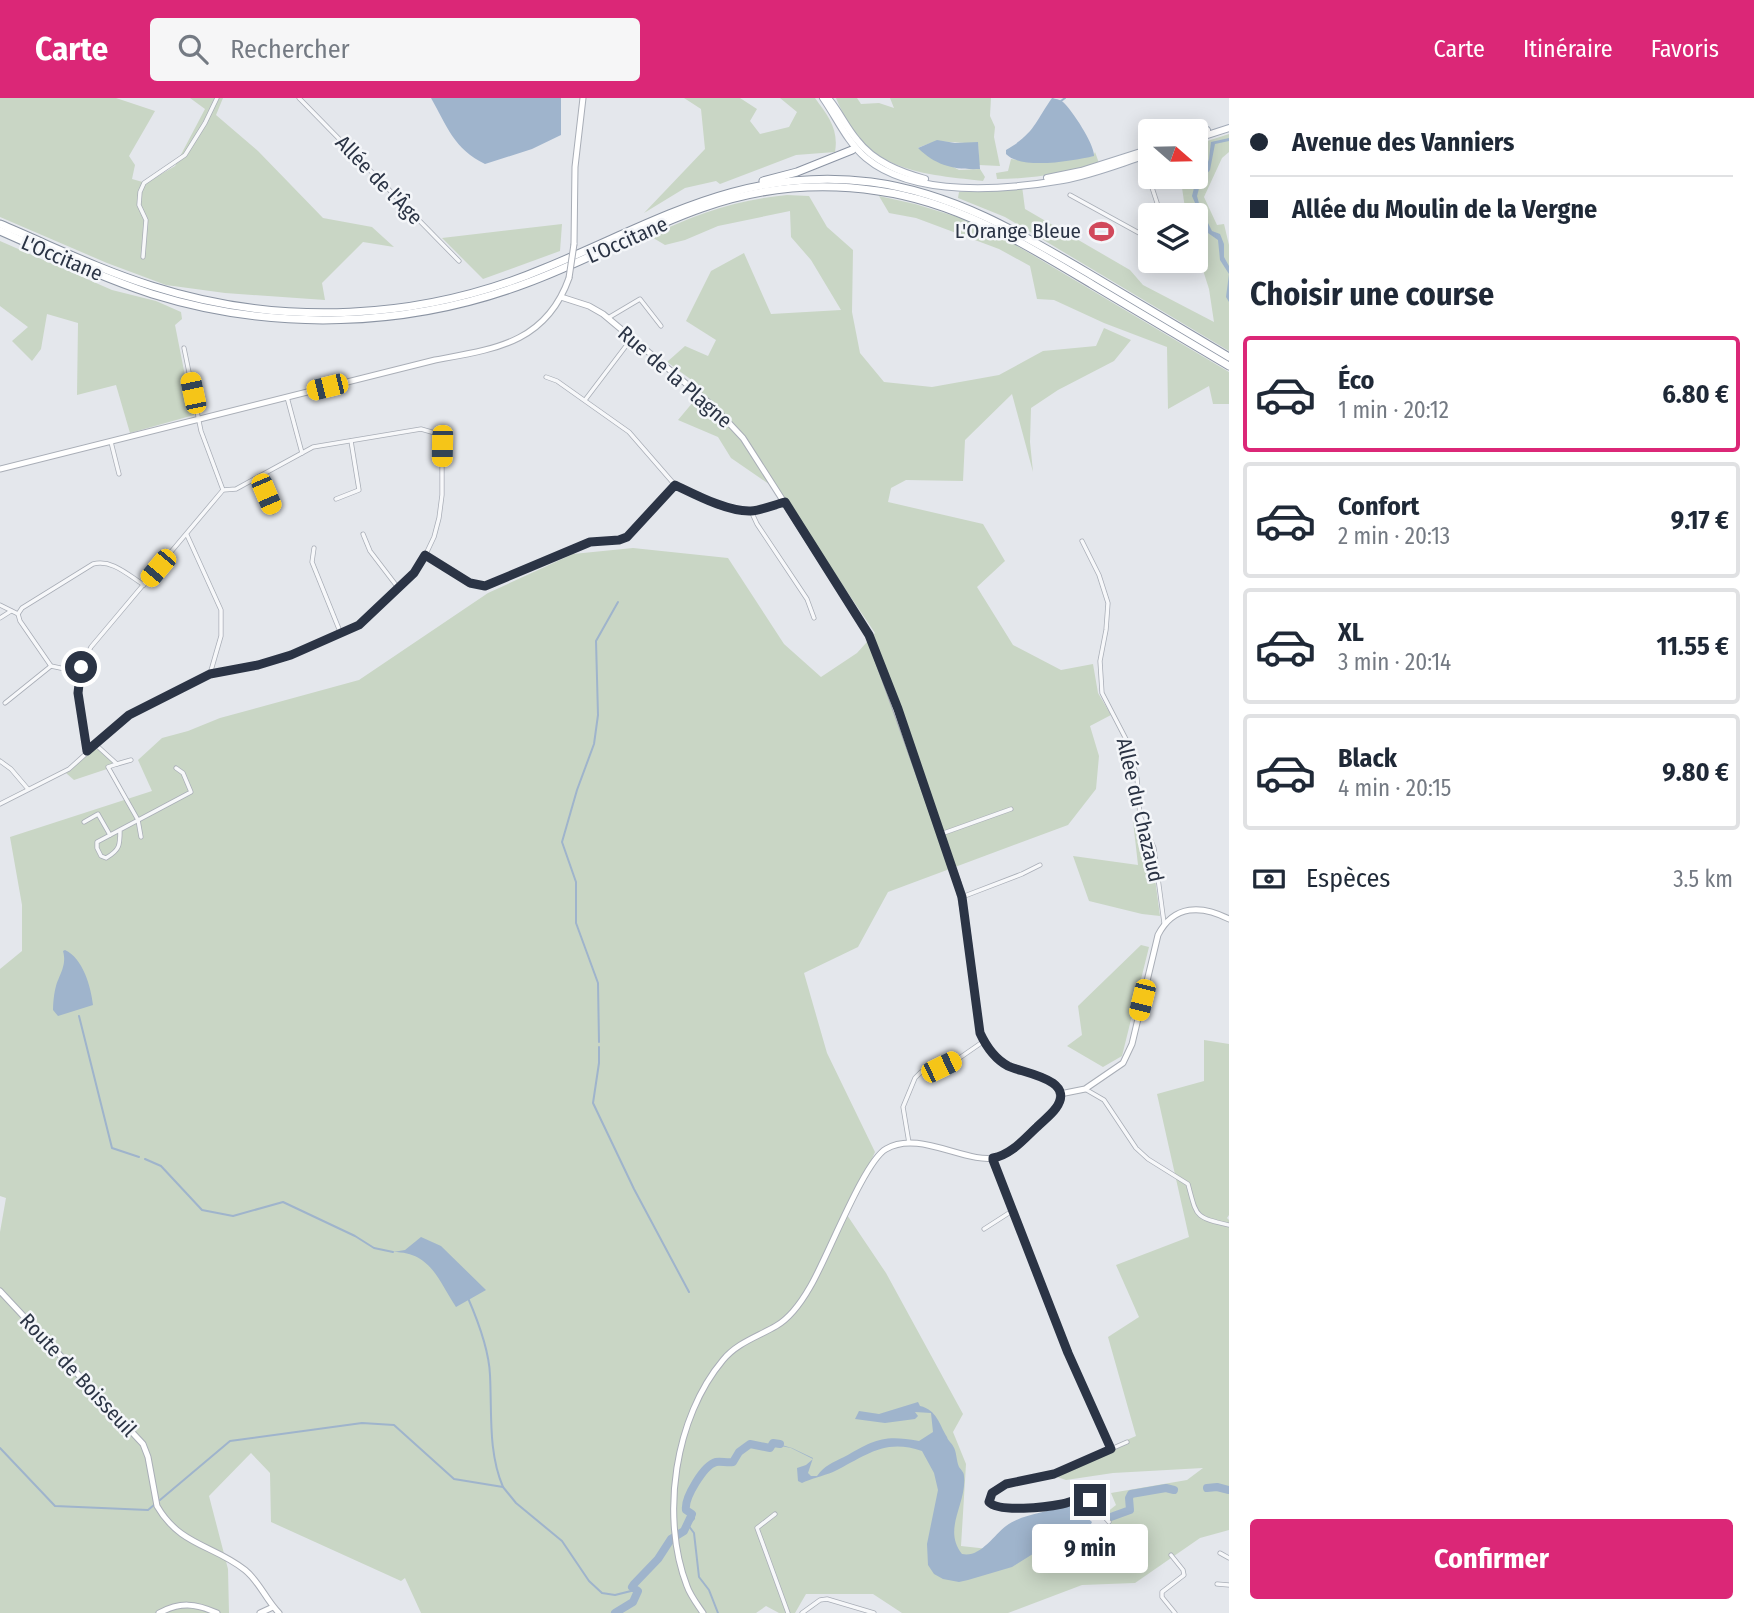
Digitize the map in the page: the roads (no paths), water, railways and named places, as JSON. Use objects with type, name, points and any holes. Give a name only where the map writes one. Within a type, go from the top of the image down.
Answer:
[{"type":"highway","points":[[842,153],[845,143]]},
{"type":"highway","points":[[736,190],[752,183],[797,172],[857,149]]},
{"type":"highway","name":"L'Occitane","points":[[0,224],[130,279],[191,297],[265,310],[357,313],[432,303],[498,286],[551,266],[696,202],[736,190],[784,182],[845,180],[897,187],[947,200],[995,220],[1229,357]]},
{"type":"highway","name":"L'Occitane","points":[[0,231],[109,278],[185,303],[239,314],[287,319],[365,319],[424,312],[498,293],[553,273],[682,215],[730,199],[790,189],[863,189],[917,199],[960,212],[991,226],[1229,366]]},
{"type":"main road","points":[[826,98],[842,129],[857,149],[910,177],[954,184],[995,184],[1069,174],[1138,155]]},
{"type":"main road","points":[[826,98],[857,149]]},
{"type":"main road","points":[[1208,133],[1229,126]]},
{"type":"main road","points":[[842,129],[845,143]]},
{"type":"street","points":[[143,257],[146,220],[139,205],[144,183],[185,155],[217,98]]},
{"type":"street","name":"Allée de l'Âge","points":[[299,98],[459,261]]},
{"type":"street","points":[[0,469],[510,343],[539,325],[561,298],[569,278],[574,244],[575,167],[583,98]]},
{"type":"street","points":[[1070,195],[1138,232]]},
{"type":"street","name":"Rue de la Plagne","points":[[561,298],[589,306],[608,318],[724,416],[743,438],[869,635],[962,897],[980,1033],[984,1041]]},
{"type":"street","points":[[608,318],[640,299],[661,326]]},
{"type":"street","points":[[585,400],[632,338]]},
{"type":"street","points":[[184,348],[199,420],[223,490]]},
{"type":"street","points":[[546,377],[585,400],[629,432],[675,485],[711,502],[751,511],[785,502]]},
{"type":"street","points":[[287,397],[302,453]]},
{"type":"street","points":[[0,804],[69,769],[129,715],[210,674],[258,665],[291,655],[359,625],[398,589],[425,555],[439,518],[442,446],[435,433],[421,429],[313,447],[236,489],[223,490],[91,647],[80,673],[78,693],[87,751]]},
{"type":"street","points":[[337,499],[359,490],[351,440]]},
{"type":"street","points":[[111,442],[119,474]]},
{"type":"street","points":[[259,477],[273,512]]},
{"type":"street","points":[[425,555],[470,583],[485,586],[590,542],[627,537],[675,485]]},
{"type":"street","points":[[751,511],[807,599],[814,618]]},
{"type":"street","points":[[186,534],[221,610],[221,636],[210,674]]},
{"type":"street","points":[[363,534],[370,551],[398,589]]},
{"type":"street","name":"Allée du Chazaud","points":[[1082,541],[1099,575],[1108,603],[1107,630],[1100,661],[1102,693],[1128,743],[1137,778],[1140,816],[1154,848],[1164,923]]},
{"type":"street","points":[[314,548],[312,562],[341,634]]},
{"type":"street","points":[[80,673],[51,666],[20,621],[18,614],[22,608],[93,564],[101,562],[111,564],[144,584]]},
{"type":"street","points":[[0,605],[18,614]]},
{"type":"street","points":[[0,618],[11,611]]},
{"type":"street","points":[[5,703],[51,666]]},
{"type":"street","points":[[95,744],[117,764]]},
{"type":"street","points":[[131,760],[108,767],[138,820],[141,837]]},
{"type":"street","points":[[0,761],[11,769],[28,790]]},
{"type":"street","points":[[120,830],[120,847],[117,852],[106,858],[101,856],[97,842],[191,792],[183,773],[176,768]]},
{"type":"street","points":[[941,835],[1011,810]]},
{"type":"street","points":[[85,822],[98,814],[110,835]]},
{"type":"street","points":[[962,897],[1040,865]]},
{"type":"street","points":[[1059,1094],[1086,1089],[1123,1063],[1128,1055],[1158,935],[1164,923],[1182,913],[1199,909],[1210,909],[1229,919]]},
{"type":"street","points":[[703,1613],[687,1586],[675,1536],[673,1493],[678,1460],[690,1417],[708,1381],[723,1359],[740,1344],[778,1325],[798,1305],[817,1276],[873,1161],[888,1148],[909,1143],[993,1158],[1005,1155],[1056,1107],[1059,1094],[1057,1088],[1051,1081],[1009,1066],[998,1059],[984,1041],[958,1059],[921,1072],[915,1078],[903,1107],[909,1143]]},
{"type":"street","points":[[1086,1089],[1104,1100],[1148,1159],[1188,1184],[1196,1213],[1205,1220],[1229,1225]]},
{"type":"street","points":[[993,1158],[1068,1353],[1111,1449]]},
{"type":"street","points":[[984,1229],[1012,1211]]},
{"type":"street","name":"Route de Boisseuil","points":[[0,1291],[142,1444],[148,1457],[161,1513],[195,1544],[235,1563],[247,1572],[279,1613]]},
{"type":"street","points":[[1109,1522],[1085,1498],[1031,1508],[997,1507],[989,1502],[992,1493],[1005,1485],[1054,1474],[1127,1442]]},
{"type":"street","points":[[775,1514],[757,1528],[788,1613]]},
{"type":"street","points":[[1220,1553],[1229,1558]]},
{"type":"street","points":[[1171,1555],[1184,1575],[1162,1592],[1162,1597],[1175,1613]]},
{"type":"street","points":[[1217,1584],[1229,1585]]},
{"type":"street","points":[[802,1613],[820,1600],[833,1600],[874,1613]]},
{"type":"street","points":[[159,1613],[172,1606],[189,1603],[217,1613]]},
{"type":"street","points":[[260,1613],[273,1607]]},
{"type":"water","points":[[431,98],[561,98],[561,135],[532,149],[485,164],[459,144]]},
{"type":"water","points":[[1052,98],[1063,102],[1072,112],[1087,136],[1094,156],[1035,163],[1013,159],[1006,154],[1006,150],[1029,132]]},
{"type":"water","points":[[1229,138],[1229,141],[1215,144],[1208,172],[1208,162],[1211,142]]},
{"type":"water","points":[[937,140],[955,143],[978,142],[980,169],[946,166],[918,148]]},
{"type":"water","points":[[1194,189],[1199,189],[1199,203],[1195,203],[1192,196]]},
{"type":"water","points":[[1208,223],[1212,231],[1220,234],[1229,274],[1220,260],[1218,240],[1208,233]]},
{"type":"water","points":[[1229,274],[1229,302],[1226,297]]},
{"type":"water","points":[[65,950],[77,959],[81,966],[93,1005],[58,1016],[53,1010],[54,998],[64,965]]},
{"type":"water","points":[[421,1237],[441,1246],[486,1290],[456,1307],[425,1262],[406,1253],[393,1252],[405,1250]]},
{"type":"water","points":[[918,1402],[937,1418],[954,1448],[964,1475],[954,1535],[962,1554],[980,1550],[1012,1522],[1063,1506],[1076,1509],[1092,1522],[1089,1528],[1052,1542],[1012,1567],[959,1582],[943,1579],[934,1574],[928,1565],[927,1544],[938,1490],[934,1473],[922,1451],[886,1448],[833,1472],[802,1483],[798,1481],[797,1468],[813,1459],[808,1473],[817,1476],[829,1465],[879,1440],[896,1438],[919,1441],[933,1432],[931,1413],[915,1412],[918,1416],[915,1419],[885,1423],[855,1419],[859,1411],[879,1414]]},
{"type":"water","points":[[775,1443],[792,1448],[813,1459],[791,1448],[776,1445],[772,1451],[750,1446],[743,1450],[734,1465],[714,1465],[690,1495],[686,1508],[695,1513],[695,1519],[682,1533],[692,1517],[685,1508],[689,1494],[700,1477],[715,1462],[733,1462],[739,1452],[750,1444],[770,1448]]},
{"type":"waterway","points":[[1061,101],[1065,98]]},
{"type":"waterway","points":[[599,1042],[598,983],[576,923],[576,882],[562,842],[594,744],[598,715],[596,641],[618,602]]},
{"type":"waterway","points":[[79,1016],[112,1148],[139,1157]]},
{"type":"waterway","points":[[599,1047],[593,1103],[634,1189],[689,1292]]},
{"type":"waterway","points":[[145,1159],[161,1166],[202,1210],[233,1216],[283,1202],[355,1236],[374,1248],[393,1252]]},
{"type":"waterway","points":[[468,1298],[488,1356],[493,1446],[503,1487]]},
{"type":"waterway","points":[[160,1500],[230,1441],[362,1423],[394,1425],[454,1479],[503,1487],[516,1503],[562,1541],[589,1581],[602,1593],[615,1595],[635,1590]]},
{"type":"waterway","points":[[615,1613],[633,1602],[638,1591],[632,1587],[634,1584],[658,1559],[671,1539],[684,1531],[692,1514],[686,1510],[688,1498],[706,1469],[716,1462],[733,1462],[739,1452],[750,1444],[770,1448],[773,1443],[780,1444]]},
{"type":"waterway","points":[[0,1448],[55,1506],[148,1510],[154,1505]]},
{"type":"waterway","points":[[1108,1518],[1130,1510],[1131,1494],[1166,1488],[1174,1490]]},
{"type":"waterway","points":[[1207,1488],[1229,1490]]},
{"type":"waterway","points":[[688,1525],[694,1533],[699,1577],[709,1590],[718,1613]]},
{"type":"place","name":"L'Orange Bleue","points":[[1101,231]]}]
